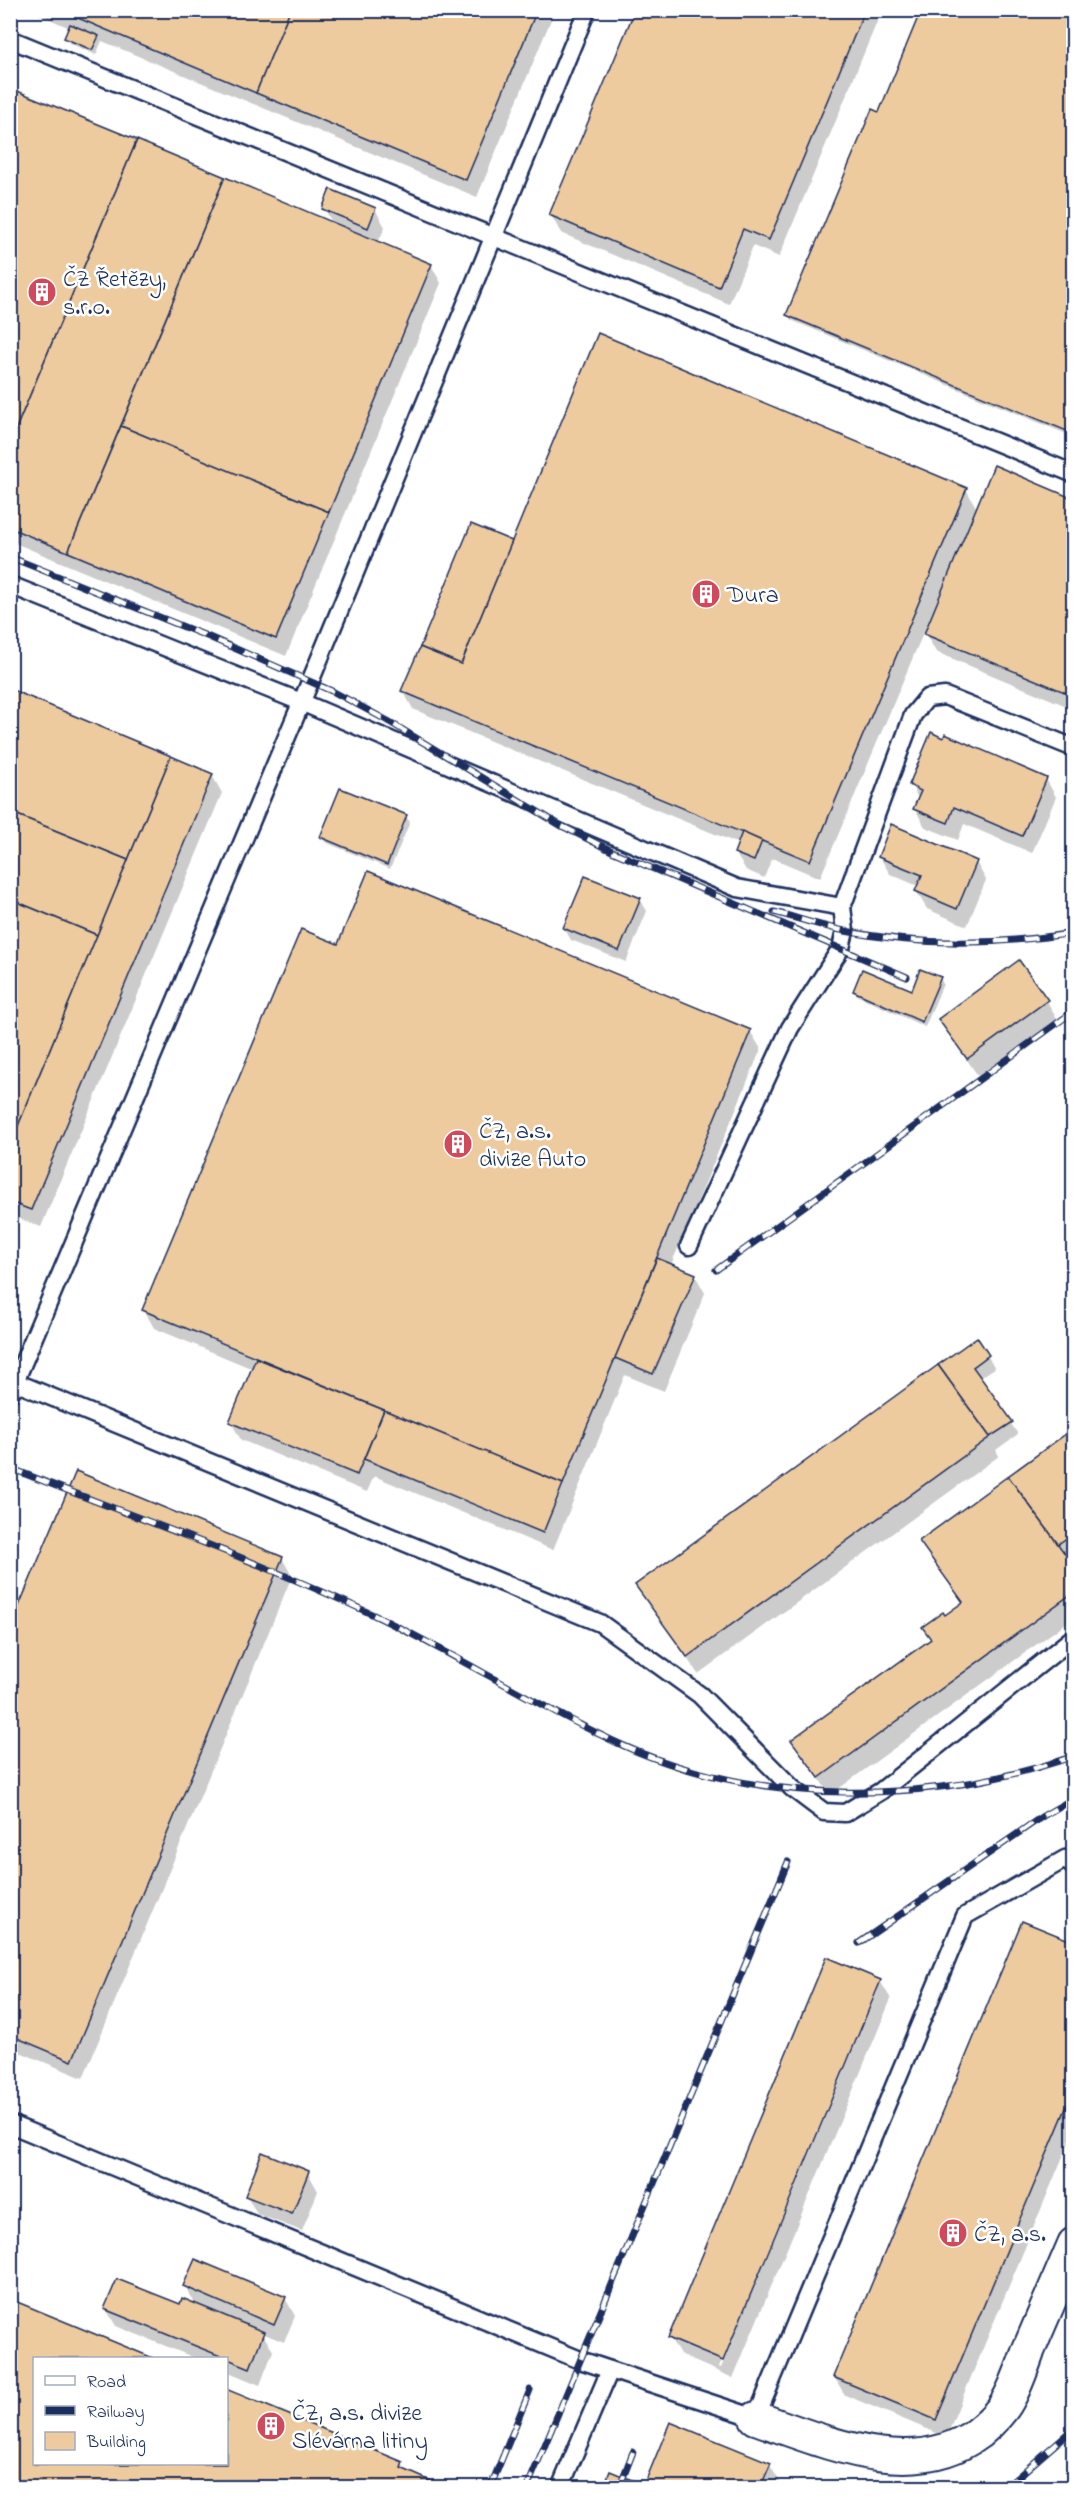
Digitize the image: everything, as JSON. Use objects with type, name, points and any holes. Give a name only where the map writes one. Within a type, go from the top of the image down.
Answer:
[{"type":"street","points":[[756,2418],[823,2441],[890,2457],[921,2457],[946,2451],[970,2439],[989,2424],[1008,2401],[1074,2244]]},
{"type":"lane","points":[[587,10],[302,702],[12,1386],[600,1623],[700,1695],[792,1788],[824,1812],[845,1813],[881,1791],[1074,1637]]},
{"type":"lane","points":[[10,39],[1074,474]]},
{"type":"lane","points":[[10,585],[302,702],[737,888],[842,907]]},
{"type":"lane","points":[[689,1246],[790,1028],[841,948],[845,931],[842,907],[914,715],[927,698],[945,696],[1074,748]]},
{"type":"lane","points":[[10,2124],[580,2360],[756,2418],[965,1916],[1065,1858],[1074,1867]]},
{"type":"lane","points":[[560,2487],[610,2370]]},
{"type":"building","points":[[59,10],[290,10],[256,93]]},
{"type":"building","points":[[290,10],[537,10],[466,180],[256,93]]},
{"type":"building","points":[[635,10],[865,10],[769,240],[743,229],[719,287],[549,215]]},
{"type":"building","points":[[921,10],[1066,10],[1074,14],[1074,434],[786,315],[872,109],[879,112]]},
{"type":"building","points":[[70,24],[99,36],[92,50],[64,38]]},
{"type":"building","name":"ČZ Řetězy, s.r.o.","points":[[10,88],[137,140],[10,443]]},
{"type":"building","points":[[137,140],[225,177],[68,552],[10,528],[10,443]]},
{"type":"building","points":[[225,177],[432,264],[329,512],[121,426]]},
{"type":"building","points":[[330,189],[376,208],[368,228],[322,209]]},
{"type":"building","name":"Dura","points":[[598,333],[967,488],[810,861],[401,691],[420,647],[461,664]]},
{"type":"building","points":[[121,426],[329,512],[276,639],[68,552]]},
{"type":"building","points":[[994,465],[1074,499],[1074,696],[924,634]]},
{"type":"building","points":[[471,524],[512,541],[461,664],[420,647]]},
{"type":"building","points":[[10,689],[171,756],[128,860],[10,812]]},
{"type":"building","points":[[931,732],[943,738],[945,734],[1047,778],[1022,836],[954,807],[948,823],[913,809],[921,791],[909,785]]},
{"type":"building","points":[[171,756],[213,774],[31,1210],[10,1202],[10,1145]]},
{"type":"building","points":[[340,788],[407,815],[387,865],[320,837]]},
{"type":"building","points":[[10,812],[128,860],[97,935],[10,899]]},
{"type":"building","points":[[891,824],[977,861],[957,909],[915,891],[922,875],[878,857]]},
{"type":"building","points":[[742,832],[762,841],[754,861],[734,853]]},
{"type":"building","name":"ČZ, a.s. divize Auto","points":[[368,871],[751,1030],[563,1484],[142,1310],[301,929],[338,944]]},
{"type":"building","points":[[585,876],[641,898],[619,951],[563,928]]},
{"type":"building","points":[[10,899],[97,935],[10,1145]]},
{"type":"building","points":[[1019,960],[1048,1000],[967,1059],[938,1019]]},
{"type":"building","points":[[862,969],[912,990],[920,969],[941,977],[922,1022],[853,991]]},
{"type":"building","points":[[657,1258],[696,1274],[653,1374],[615,1358]]},
{"type":"building","points":[[977,1337],[989,1355],[973,1367],[1013,1422],[990,1437],[938,1365]]},
{"type":"building","points":[[256,1358],[384,1410],[357,1475],[229,1422]]},
{"type":"building","points":[[938,1365],[990,1437],[687,1657],[635,1585]]},
{"type":"building","points":[[384,1410],[563,1484],[543,1533],[364,1459]]},
{"type":"building","points":[[1074,1428],[1074,1533],[1058,1544],[1008,1476]]},
{"type":"building","points":[[76,1471],[283,1557],[72,2061],[10,2035],[10,1627]]},
{"type":"building","points":[[1008,1476],[1074,1566],[1074,1592],[819,1778],[791,1740],[931,1639],[922,1627],[943,1612],[945,1615],[963,1602],[919,1541]]},
{"type":"building","name":"ČZ, a.s.","points":[[1022,1921],[1074,1942],[1074,2089],[936,2420],[833,2377]]},
{"type":"building","points":[[826,1957],[881,1980],[723,2361],[668,2338]]},
{"type":"building","points":[[262,2152],[309,2171],[292,2214],[245,2196]]},
{"type":"building","points":[[195,2259],[286,2297],[274,2325],[183,2286]]},
{"type":"building","points":[[117,2279],[180,2304],[182,2298],[264,2332],[250,2368],[228,2359],[228,2357],[223,2357],[104,2309]]},
{"type":"building","name":"ČZ, a.s. divize Slévárna litiny","points":[[10,2299],[151,2357],[33,2357],[33,2465],[228,2465],[228,2390],[403,2462],[401,2468],[447,2488],[10,2488]]},
{"type":"building","points":[[670,2422],[771,2463],[760,2488],[651,2488],[644,2485]]},
{"type":"building","points":[[610,2471],[644,2485],[651,2488],[603,2488]]},
{"type":"railway","points":[[10,557],[209,637],[334,692],[388,721],[560,825],[614,852],[907,977]]},
{"type":"railway","points":[[774,912],[845,931],[901,939],[988,942],[1074,933]]},
{"type":"railway","points":[[716,1270],[1074,1011]]},
{"type":"railway","points":[[10,1468],[243,1558],[335,1597],[411,1633],[591,1730],[622,1745],[675,1765],[731,1780],[788,1789],[846,1792],[905,1790],[963,1784],[1020,1772],[1074,1756]]},
{"type":"railway","points":[[859,1943],[1043,1816],[1074,1798]]},
{"type":"railway","points":[[527,2488],[788,1862]]},
{"type":"railway","points":[[490,2488],[530,2390]]},
{"type":"railway","points":[[1005,2488],[1074,2428]]},
{"type":"railway","points":[[619,2488],[633,2452]]},
{"type":"railway","points":[[1070,2488],[1074,2484]]},
{"type":"place","name":"ČZ Řetězy, s.r.o.","points":[[42,292]]},
{"type":"place","name":"Dura","points":[[706,594]]},
{"type":"place","name":"ČZ, a.s. divize Auto","points":[[458,1144]]},
{"type":"place","name":"ČZ, a.s.","points":[[953,2233]]},
{"type":"place","name":"ČZ, a.s. divize Slévárna litiny","points":[[271,2426]]}]
